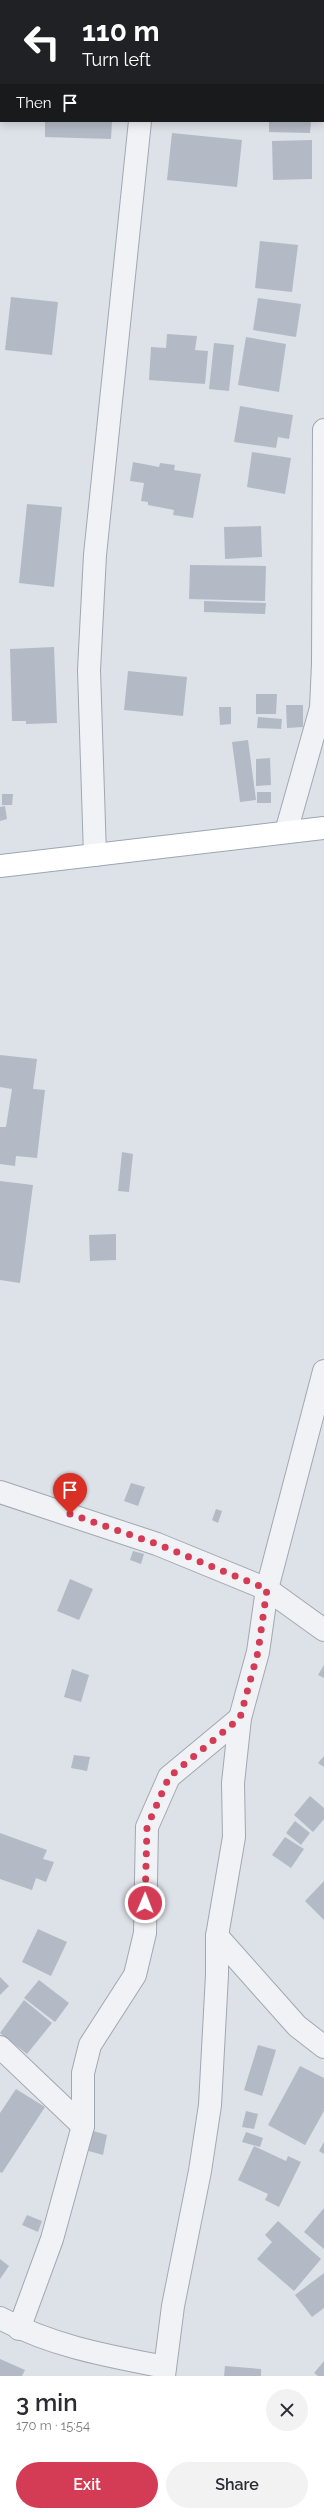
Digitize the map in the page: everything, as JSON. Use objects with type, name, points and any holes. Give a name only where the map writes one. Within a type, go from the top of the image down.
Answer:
[{"type":"main road","points":[[0,866],[324,828]]},
{"type":"street","points":[[95,856],[89,670],[95,555],[140,122]]},
{"type":"street","points":[[286,832],[321,708],[324,664],[324,430]]},
{"type":"street","points":[[0,2318],[19,2328],[85,2352],[164,2372],[173,2306],[200,2171],[210,2105],[217,1975],[217,1936],[234,1837],[233,1783],[240,1718],[258,1652],[267,1589],[324,1371]]},
{"type":"street","points":[[1,1494],[157,1544],[267,1589],[324,1630]]},
{"type":"street","points":[[19,2328],[52,2239],[83,2126],[83,2073],[90,2045],[136,1975],[143,1940],[147,1827],[169,1777],[240,1718]]},
{"type":"street","points":[[217,1936],[297,2026],[324,2047]]},
{"type":"street","points":[[0,2047],[83,2126]]},
{"type":"building","points":[[45,122],[112,122],[111,139],[45,137]]},
{"type":"building","points":[[269,122],[311,122],[310,133],[269,132]]},
{"type":"building","points":[[172,133],[242,140],[237,187],[167,180]]},
{"type":"building","points":[[312,140],[312,179],[273,180],[272,141]]},
{"type":"building","points":[[260,241],[298,245],[292,292],[255,288]]},
{"type":"building","points":[[11,297],[58,302],[52,355],[5,350]]},
{"type":"building","points":[[258,298],[301,304],[296,337],[253,330]]},
{"type":"building","points":[[167,334],[197,336],[195,350],[208,351],[205,384],[149,380],[151,347],[166,348]]},
{"type":"building","points":[[246,337],[286,344],[279,392],[238,385]]},
{"type":"building","points":[[214,343],[234,345],[229,391],[209,389]]},
{"type":"building","points":[[240,406],[293,415],[289,439],[278,437],[276,448],[234,442]]},
{"type":"building","points":[[252,452],[291,458],[285,494],[247,487]]},
{"type":"building","points":[[133,462],[159,467],[160,463],[175,465],[174,470],[201,474],[193,518],[173,515],[174,510],[148,505],[148,502],[141,501],[144,483],[130,481]]},
{"type":"building","points":[[27,504],[62,507],[54,587],[19,583]]},
{"type":"building","points":[[261,526],[262,557],[225,559],[224,527]]},
{"type":"building","points":[[190,565],[266,566],[265,601],[189,599]]},
{"type":"building","points":[[204,601],[266,603],[265,614],[204,612]]},
{"type":"building","points":[[54,647],[57,723],[26,724],[26,721],[12,721],[10,649]]},
{"type":"building","points":[[128,671],[187,677],[183,716],[124,710]]},
{"type":"building","points":[[256,694],[277,694],[276,714],[256,714]]},
{"type":"building","points":[[286,705],[303,705],[303,727],[287,728]]},
{"type":"building","points":[[219,707],[231,707],[231,724],[220,725]]},
{"type":"building","points":[[258,717],[282,719],[281,729],[257,728]]},
{"type":"building","points":[[248,740],[256,800],[240,802],[232,742]]},
{"type":"building","points":[[270,758],[271,785],[256,786],[256,759]]},
{"type":"building","points":[[257,792],[271,792],[271,803],[257,803]]},
{"type":"building","points":[[2,794],[13,794],[12,805],[2,805]]},
{"type":"building","points":[[5,806],[7,819],[0,821],[0,807]]},
{"type":"building","points":[[0,1055],[37,1059],[33,1089],[45,1090],[37,1158],[16,1156],[15,1166],[0,1164],[0,1127],[6,1127],[12,1089],[0,1087]]},
{"type":"building","points":[[122,1152],[133,1154],[129,1192],[118,1191]]},
{"type":"building","points":[[0,1181],[33,1185],[20,1283],[0,1280]]},
{"type":"building","points":[[116,1234],[116,1260],[90,1261],[89,1235]]},
{"type":"building","points":[[131,1483],[145,1487],[138,1506],[124,1501]]},
{"type":"building","points":[[216,1509],[222,1511],[218,1523],[212,1520]]},
{"type":"building","points":[[133,1551],[144,1554],[141,1564],[130,1560]]},
{"type":"building","points":[[70,1579],[93,1589],[79,1620],[57,1611]]},
{"type":"building","points":[[324,1665],[324,1678],[318,1675]]},
{"type":"building","points":[[72,1669],[89,1675],[81,1702],[64,1697]]},
{"type":"building","points":[[74,1755],[90,1757],[87,1771],[71,1768]]},
{"type":"building","points":[[324,1756],[324,1767],[318,1763]]},
{"type":"building","points":[[310,1796],[324,1808],[324,1819],[313,1832],[294,1815]]},
{"type":"building","points":[[295,1821],[310,1833],[301,1845],[286,1833]]},
{"type":"building","points":[[0,1833],[47,1850],[43,1859],[54,1862],[46,1882],[36,1878],[32,1890],[0,1879]]},
{"type":"building","points":[[285,1837],[304,1849],[291,1868],[272,1855]]},
{"type":"building","points":[[324,1881],[324,1920],[305,1901]]},
{"type":"building","points":[[38,1929],[67,1942],[51,1976],[22,1962]]},
{"type":"building","points":[[0,1977],[9,1986],[0,1995]]},
{"type":"building","points":[[39,1980],[69,2003],[55,2022],[24,1998]]},
{"type":"building","points":[[24,2000],[52,2023],[27,2054],[0,2033]]},
{"type":"building","points":[[258,2045],[276,2050],[262,2096],[244,2090]]},
{"type":"building","points":[[300,2066],[324,2078],[324,2111],[305,2145],[268,2125]]},
{"type":"building","points":[[16,2089],[45,2107],[2,2173],[0,2172],[0,2113]]},
{"type":"building","points":[[246,2111],[258,2114],[254,2129],[242,2127]]},
{"type":"building","points":[[90,2130],[107,2135],[103,2155],[85,2150]]},
{"type":"building","points":[[246,2132],[263,2138],[260,2147],[242,2142]]},
{"type":"building","points":[[324,2142],[324,2154],[319,2151]]},
{"type":"building","points":[[254,2146],[286,2161],[288,2156],[301,2162],[279,2207],[265,2200],[268,2194],[238,2180]]},
{"type":"building","points":[[324,2208],[324,2249],[304,2232]]},
{"type":"building","points":[[27,2215],[42,2221],[38,2232],[22,2225]]},
{"type":"building","points":[[278,2221],[321,2259],[294,2291],[257,2259],[272,2242],[265,2235]]},
{"type":"building","points":[[0,2259],[9,2266],[0,2279]]},
{"type":"building","points":[[324,2273],[324,2308],[312,2317],[295,2295]]},
{"type":"building","points":[[0,2359],[25,2370],[22,2376],[0,2376]]},
{"type":"building","points":[[324,2361],[324,2376],[318,2376],[314,2373]]},
{"type":"building","points":[[225,2366],[261,2369],[261,2376],[224,2376]]},
{"type":"route","points":[[70,1514],[157,1544],[267,1589],[258,1652],[240,1718],[169,1777],[147,1827],[145,1903]]}]
